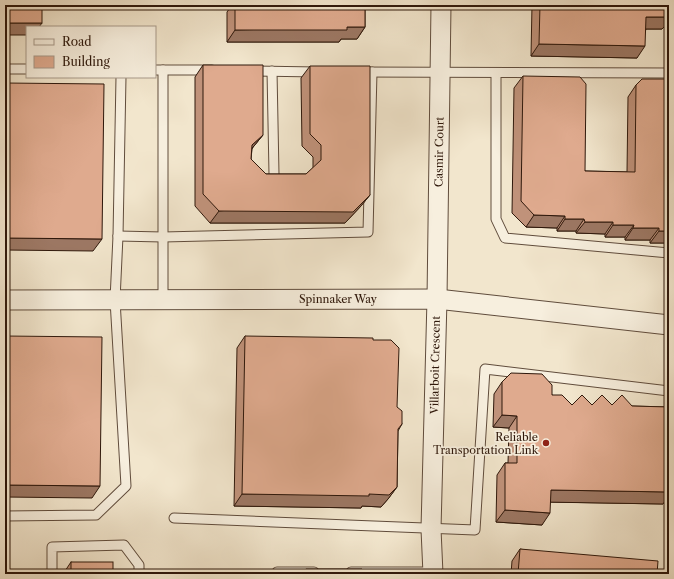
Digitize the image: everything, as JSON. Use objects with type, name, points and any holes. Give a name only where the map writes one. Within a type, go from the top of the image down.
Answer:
[{"type":"street","name":"Casmir Court","points":[[436,299],[441,5]]},
{"type":"street","name":"Spinnaker Way","points":[[5,300],[436,299],[669,325]]},
{"type":"street","name":"Villarboit Crescent","points":[[434,573],[431,529],[436,299]]},
{"type":"lane","points":[[5,69],[26,69]]},
{"type":"lane","points":[[163,300],[159,70],[217,70]]},
{"type":"lane","points":[[241,70],[326,72]]},
{"type":"lane","points":[[272,71],[274,174]]},
{"type":"lane","points":[[349,72],[669,73]]},
{"type":"lane","points":[[118,236],[163,237],[368,232],[372,72]]},
{"type":"lane","points":[[496,73],[496,219],[505,238],[669,253]]},
{"type":"lane","points":[[5,516],[96,515],[126,486],[115,300],[118,236],[121,78]]},
{"type":"lane","points":[[174,518],[475,530],[484,369],[669,391]]},
{"type":"lane","points":[[52,574],[52,547],[124,545],[139,565],[139,574]]},
{"type":"lane","points":[[277,574],[277,572],[324,572]]},
{"type":"lane","points":[[340,572],[434,573]]},
{"type":"building","points":[[5,5],[42,5],[42,23],[5,23]]},
{"type":"building","points":[[235,5],[365,5],[365,27],[347,27],[347,30],[235,30]]},
{"type":"building","points":[[540,5],[669,5],[669,17],[646,17],[645,46],[539,44]]},
{"type":"building","points":[[203,65],[263,65],[263,135],[252,145],[251,159],[266,174],[306,174],[321,160],[321,145],[310,134],[310,66],[370,66],[370,195],[353,212],[219,211],[203,194]]},
{"type":"building","points":[[523,76],[580,77],[586,84],[585,171],[635,172],[636,85],[642,79],[669,79],[669,231],[659,231],[659,228],[633,228],[634,225],[613,225],[613,222],[585,222],[584,219],[565,219],[565,216],[534,215],[521,201]]},
{"type":"building","points":[[5,83],[104,84],[102,239],[5,238]]},
{"type":"building","points":[[5,336],[102,337],[100,486],[5,485]]},
{"type":"building","points":[[245,336],[373,338],[373,340],[391,340],[399,348],[397,407],[402,411],[402,424],[398,429],[397,487],[389,495],[242,494]]},
{"type":"building","points":[[511,373],[542,374],[552,385],[552,395],[562,395],[572,405],[582,395],[592,405],[602,395],[612,405],[622,395],[632,406],[669,407],[669,492],[551,490],[550,513],[505,510],[505,463],[517,463],[517,416],[502,415],[502,382]]},
{"type":"building","points":[[520,549],[658,561],[657,574],[518,574]]},
{"type":"building","points":[[71,562],[113,562],[113,574],[71,574]]},
{"type":"building","points":[[5,568],[8,568],[8,574],[5,574]]},
{"type":"building","points":[[306,569],[362,569],[362,574],[300,574]]},
{"type":"place","name":"Reliable Transportation Link","points":[[546,443]]}]
